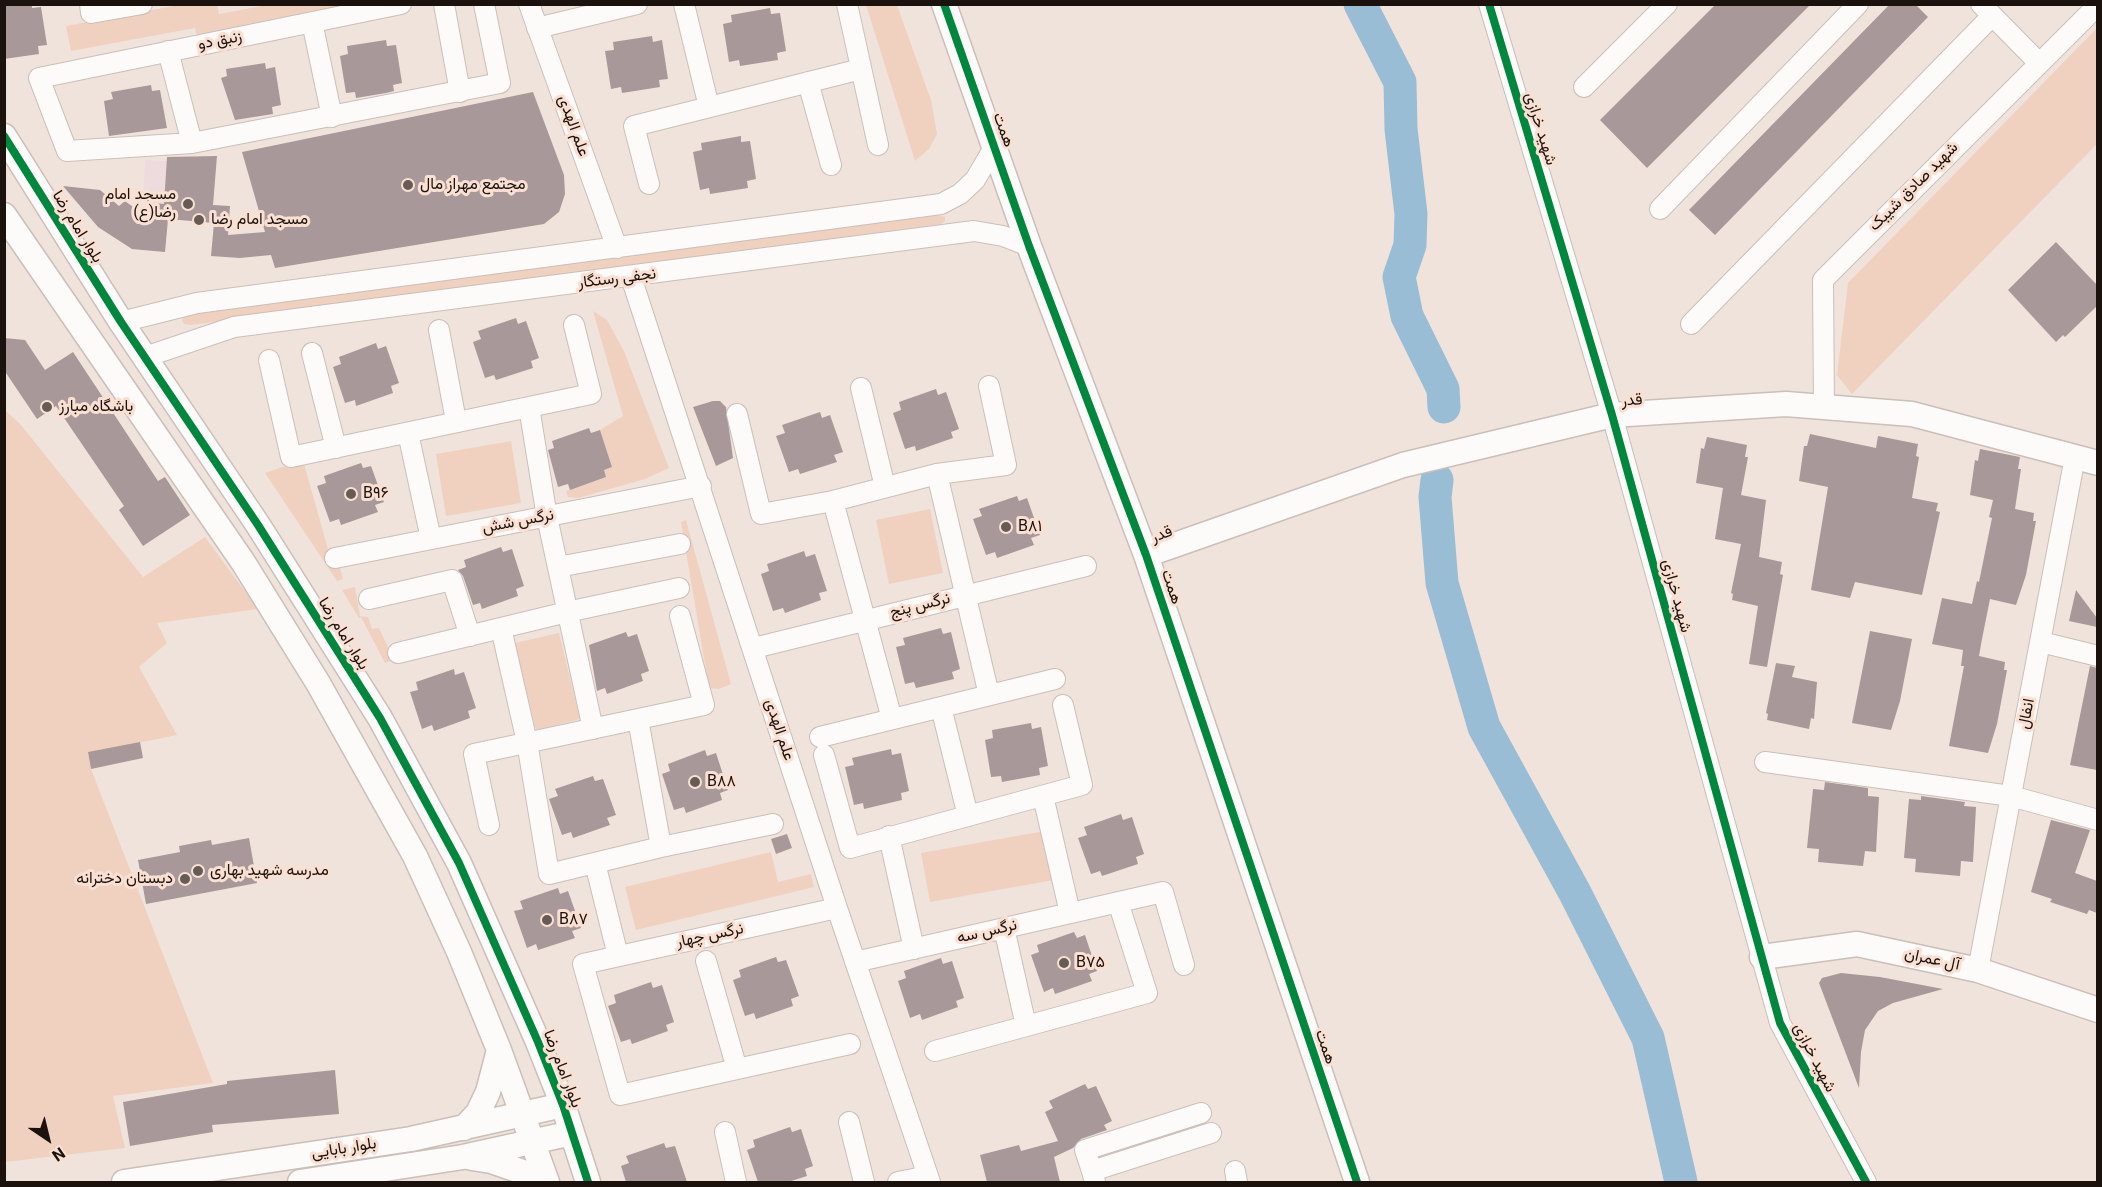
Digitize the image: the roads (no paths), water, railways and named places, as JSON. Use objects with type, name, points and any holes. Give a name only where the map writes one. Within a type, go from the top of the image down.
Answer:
[{"type":"street","points":[[90,4],[91,13],[134,5]]},
{"type":"street","points":[[444,4],[460,92]]},
{"type":"street","points":[[168,51],[192,143],[500,83],[484,4]]},
{"type":"street","name":"علم الهدی","points":[[529,4],[617,248]]},
{"type":"street","points":[[537,28],[637,4]]},
{"type":"street","points":[[684,4],[709,107]]},
{"type":"street","points":[[847,4],[878,145]]},
{"type":"street","name":"همت","points":[[944,4],[1029,246],[1146,555],[1357,1182]]},
{"type":"street","name":"شهید خرازی","points":[[1489,4],[1612,416],[1780,1023],[1866,1182]]},
{"type":"street","points":[[1584,87],[1667,4]]},
{"type":"street","points":[[1660,209],[1857,4]]},
{"type":"street","name":"زنبق دو","points":[[192,143],[67,151],[39,78],[395,5]]},
{"type":"street","name":"شهید صادق شیبک","points":[[1824,408],[1823,280],[2097,5]]},
{"type":"street","points":[[1691,324],[1986,10],[2039,63]]},
{"type":"street","points":[[312,22],[332,117]]},
{"type":"street","points":[[650,184],[634,126],[861,69]]},
{"type":"street","points":[[808,82],[831,165]]},
{"type":"street","name":"بلوار امام رضا","points":[[4,136],[121,322],[258,525],[381,718],[459,863],[563,1105],[588,1182]]},
{"type":"street","name":"نجفی رستگار","points":[[121,322],[198,303],[941,204],[960,194],[975,180],[995,147]]},
{"type":"street","points":[[4,216],[243,562],[318,683],[415,856],[459,952],[499,1050],[546,1182]]},
{"type":"street","name":"نجفی رستگار","points":[[145,357],[234,327],[974,231],[1003,236],[1029,246]]},
{"type":"street","name":"علم الهدی","points":[[631,277],[837,908],[929,1179]]},
{"type":"street","points":[[268,360],[291,457],[591,394],[574,325]]},
{"type":"street","points":[[439,330],[456,421]]},
{"type":"street","points":[[312,353],[336,448]]},
{"type":"street","points":[[737,414],[761,514],[833,501],[937,474],[1006,465],[989,386]]},
{"type":"street","points":[[861,388],[885,487]]},
{"type":"street","name":"قدر","points":[[1146,555],[1402,465],[1612,416],[1786,404],[1912,414],[2086,460]]},
{"type":"street","points":[[529,407],[547,517],[593,729]]},
{"type":"street","points":[[408,433],[431,539]]},
{"type":"street","name":"انفال","points":[[1978,970],[2041,642],[2086,460]]},
{"type":"street","points":[[937,474],[989,695]]},
{"type":"street","name":"نرگس شش","points":[[335,558],[701,486]]},
{"type":"street","points":[[833,501],[892,719]]},
{"type":"street","points":[[558,567],[681,544]]},
{"type":"street","name":"نرگس پنج","points":[[754,648],[1086,566]]},
{"type":"street","points":[[369,599],[452,580],[470,636]]},
{"type":"street","points":[[398,653],[567,612],[679,588]]},
{"type":"street","points":[[489,825],[474,754],[704,705],[680,616]]},
{"type":"street","points":[[501,628],[527,742],[549,874],[661,847],[774,824]]},
{"type":"street","points":[[2041,642],[2097,656]]},
{"type":"street","points":[[1055,679],[892,719],[822,746],[850,848],[1082,785],[1063,705]]},
{"type":"street","points":[[941,706],[968,816]]},
{"type":"street","points":[[638,719],[661,847]]},
{"type":"street","points":[[1765,762],[2012,796],[2097,820]]},
{"type":"street","points":[[1042,796],[1070,913]]},
{"type":"street","points":[[889,836],[914,949]]},
{"type":"street","points":[[595,863],[618,956]]},
{"type":"street","name":"نرگس سه","points":[[855,962],[1163,892],[1184,965]]},
{"type":"street","points":[[935,1051],[1147,993],[1118,902]]},
{"type":"street","name":"نرگس چهار","points":[[737,1069],[620,1095],[583,964],[837,908]]},
{"type":"street","points":[[1004,928],[1026,1026]]},
{"type":"street","name":"آل عمران","points":[[1762,957],[1857,944],[1978,970],[2097,1010]]},
{"type":"street","points":[[706,961],[737,1069],[850,1044]]},
{"type":"street","points":[[463,1157],[475,1142],[474,1136],[462,1127],[478,1113],[488,1092],[499,1050]]},
{"type":"street","name":"بلوار بابایی","points":[[124,1182],[411,1139],[563,1105]]},
{"type":"street","points":[[1202,1113],[1085,1150],[1094,1177],[1211,1133]]},
{"type":"street","points":[[849,1122],[864,1182]]},
{"type":"street","points":[[725,1132],[736,1182]]},
{"type":"street","name":"بلوار بابایی","points":[[300,1182],[463,1157],[572,1133]]},
{"type":"street","points":[[463,1157],[492,1161],[523,1172],[539,1182]]},
{"type":"street","points":[[898,1182],[929,1179]]},
{"type":"waterway","points":[[1360,4],[1400,82],[1401,129],[1411,214],[1410,245],[1399,277],[1407,316],[1443,389],[1444,407]]},
{"type":"waterway","points":[[1437,480],[1435,497],[1442,583],[1484,727],[1575,893],[1648,1038],[1681,1182]]},
{"type":"place","name":"مجتمع مهراز مال","points":[[408,185]]},
{"type":"place","name":"مسجد امام رضا(ع)","points":[[188,204]]},
{"type":"place","name":"مسجد امام رضا","points":[[199,220]]},
{"type":"place","name":"باشگاه مبارز","points":[[47,407]]},
{"type":"place","name":"B۹۶","points":[[351,494]]},
{"type":"place","name":"B۸۱","points":[[1006,527]]},
{"type":"place","name":"B۸۸","points":[[695,782]]},
{"type":"place","name":"مدرسه شهید بهاری","points":[[198,871]]},
{"type":"place","name":"دبستان دخترانه","points":[[185,879]]},
{"type":"place","name":"B۸۷","points":[[547,920]]},
{"type":"place","name":"B۷۵","points":[[1064,963]]}]
